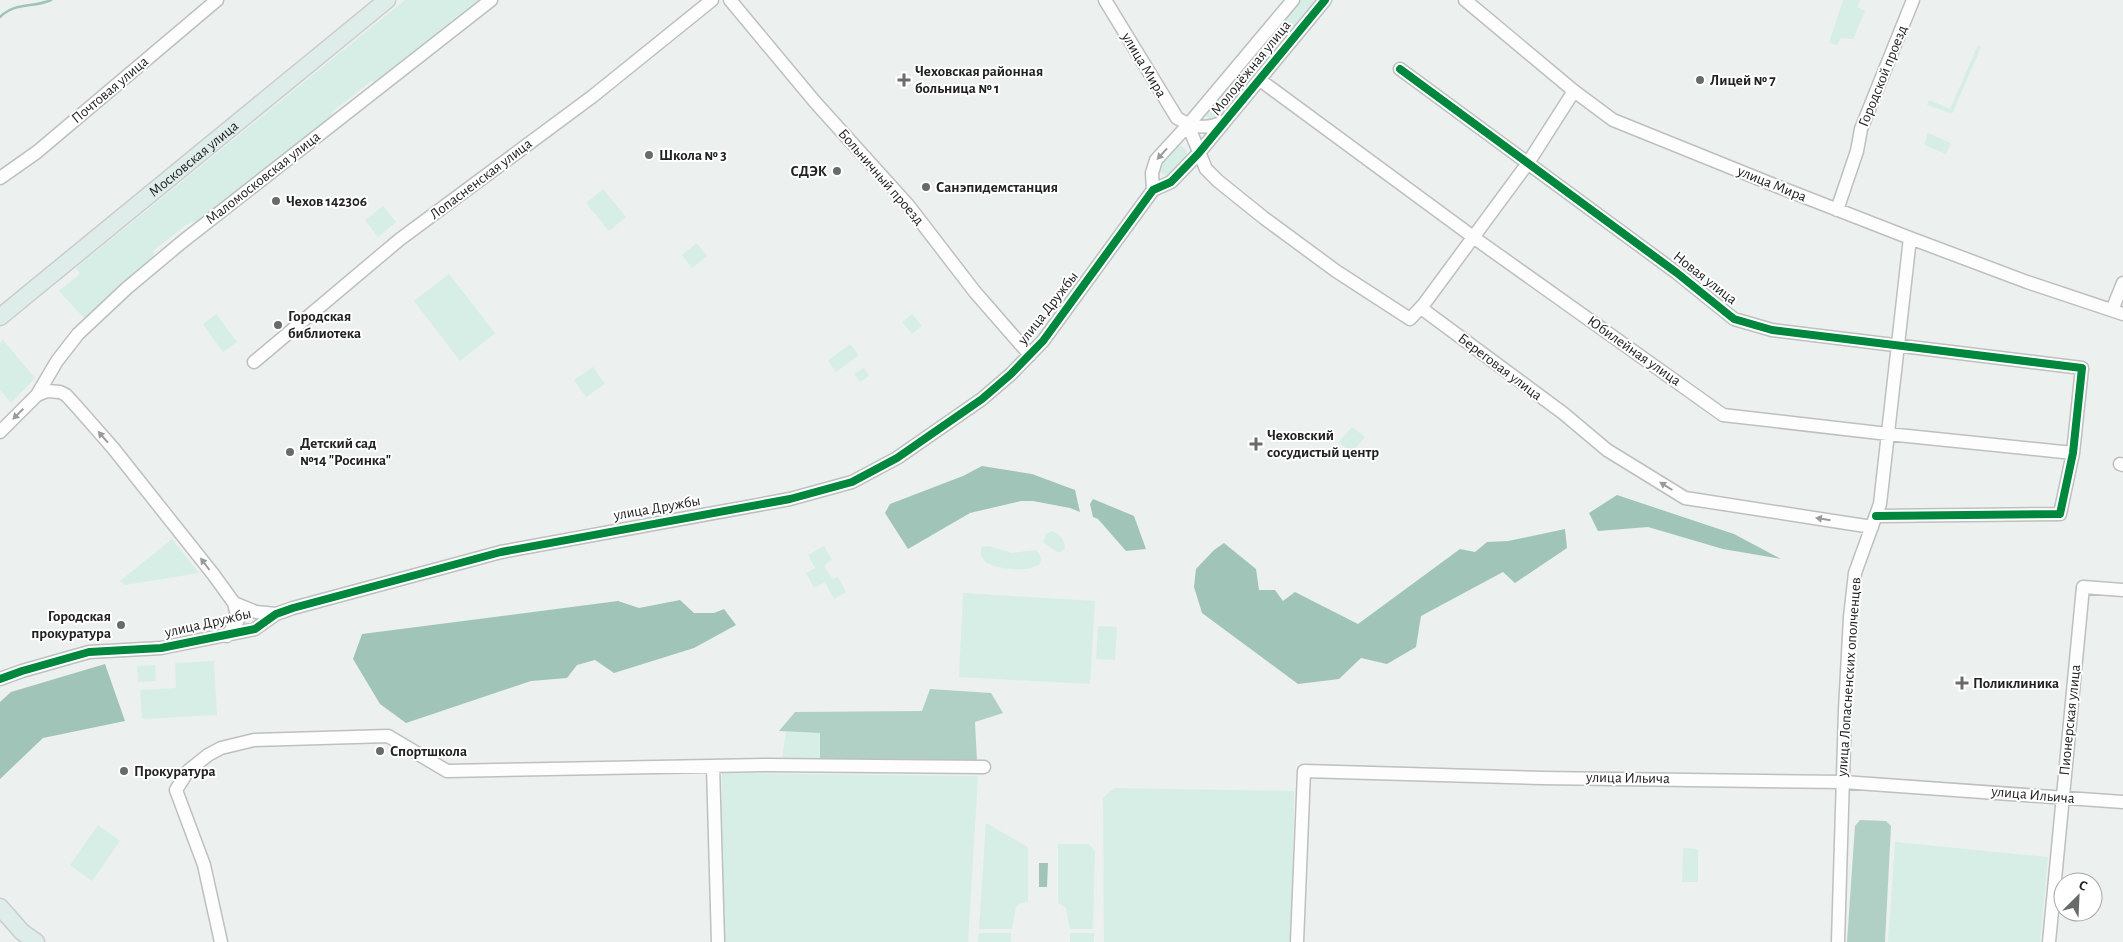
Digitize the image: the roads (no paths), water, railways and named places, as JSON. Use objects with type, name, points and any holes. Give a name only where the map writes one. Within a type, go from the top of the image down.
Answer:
[{"type":"main road","name":"Московская улица","points":[[0,317],[387,0]]},
{"type":"main road","points":[[0,907],[22,932],[36,942]]},
{"type":"street","name":"Почтовая улица","points":[[0,176],[37,152],[217,0]]},
{"type":"street","name":"Маломосковская улица","points":[[50,372],[78,334],[182,242],[491,0]]},
{"type":"street","name":"Лопасненская улица","points":[[254,362],[399,240],[593,96],[712,0]]},
{"type":"street","name":"Больничный проезд","points":[[730,0],[815,102],[908,205],[975,292],[1030,355]]},
{"type":"street","name":"улица Мира","points":[[1105,0],[1177,118],[1188,125]]},
{"type":"street","name":"Молодёжная улица","points":[[1188,125],[1293,0]]},
{"type":"street","name":"Молодёжная улица","points":[[1198,154],[1325,0]]},
{"type":"street","name":"улица Мира","points":[[1465,0],[1574,91],[1613,120],[1910,238],[2027,282],[2118,312]]},
{"type":"street","name":"Городской проезд","points":[[1837,210],[1857,151],[1861,129],[1913,0]]},
{"type":"street","name":"Новая улица","points":[[1400,69],[1677,272],[1734,319],[1772,330],[2082,368],[2073,452]]},
{"type":"street","name":"Юбилейная улица","points":[[1260,80],[1474,237],[1723,415],[1888,434],[2073,452]]},
{"type":"street","points":[[1153,190],[1152,173],[1156,160],[1188,125],[1198,154],[1206,169],[1218,181],[1264,218],[1336,271],[1410,319],[1421,308],[1528,163],[1574,91]]},
{"type":"street","name":"Молодёжная улица","points":[[1204,107],[1203,118],[1207,123],[1223,122]]},
{"type":"street","name":"Молодёжная улица","points":[[1188,125],[1209,127],[1223,122]]},
{"type":"street","name":"улица Дружбы","points":[[234,603],[256,612],[276,614],[501,552],[563,539],[790,499],[852,482],[897,458],[967,409],[1011,374],[1043,342],[1153,190],[1171,182],[1198,154]]},
{"type":"street","name":"улица Лопасненских ополченцев","points":[[1838,942],[1846,676],[1855,573],[1880,504],[1896,346],[1910,238]]},
{"type":"street","points":[[2118,312],[2123,283]]},
{"type":"street","name":"Береговая улица","points":[[1421,308],[1563,413],[1607,450],[1685,498],[1874,522],[2060,514],[2073,452]]},
{"type":"street","points":[[50,372],[50,380],[60,392]]},
{"type":"street","points":[[0,432],[37,395],[50,372]]},
{"type":"street","points":[[37,395],[48,392],[60,392]]},
{"type":"street","name":"улица Дружбы","points":[[60,392],[66,395],[113,448],[180,531],[234,603],[238,620],[227,636]]},
{"type":"street","name":"Пионерская улица","points":[[2049,942],[2083,587],[2123,590]]},
{"type":"street","name":"улица Дружбы","points":[[0,679],[89,652],[161,648],[255,630],[276,614]]},
{"type":"street","points":[[221,942],[204,865],[176,790],[188,771],[208,755],[221,748],[254,740],[388,736],[447,771],[713,766],[984,767]]},
{"type":"street","points":[[713,766],[718,942]]},
{"type":"street","name":"улица Ильича","points":[[1297,942],[1304,771],[1542,778],[1843,782],[2123,802]]},
{"type":"waterway","points":[[0,17],[12,9],[51,0]]},
{"type":"place","name":"Чеховская районная больница № 1","points":[[904,80]]},
{"type":"place","name":"Лицей № 7","points":[[1700,80]]},
{"type":"place","name":"Школа № 3","points":[[649,155]]},
{"type":"place","name":"СДЭК","points":[[837,171]]},
{"type":"place","name":"Санэпидемстанция","points":[[926,187]]},
{"type":"place","name":"Чехов 142306","points":[[276,201]]},
{"type":"place","name":"Городская библиотека","points":[[278,325]]},
{"type":"place","name":"Чеховский сосудистый центр","points":[[1256,444]]},
{"type":"place","name":"Детский сад №14 \"Росинка\"","points":[[290,452]]},
{"type":"place","name":"Городская прокуратура","points":[[121,625]]},
{"type":"place","name":"Поликлиника","points":[[1962,683]]},
{"type":"place","name":"Спортшкола","points":[[380,751]]},
{"type":"place","name":"Прокуратура","points":[[124,771]]}]
